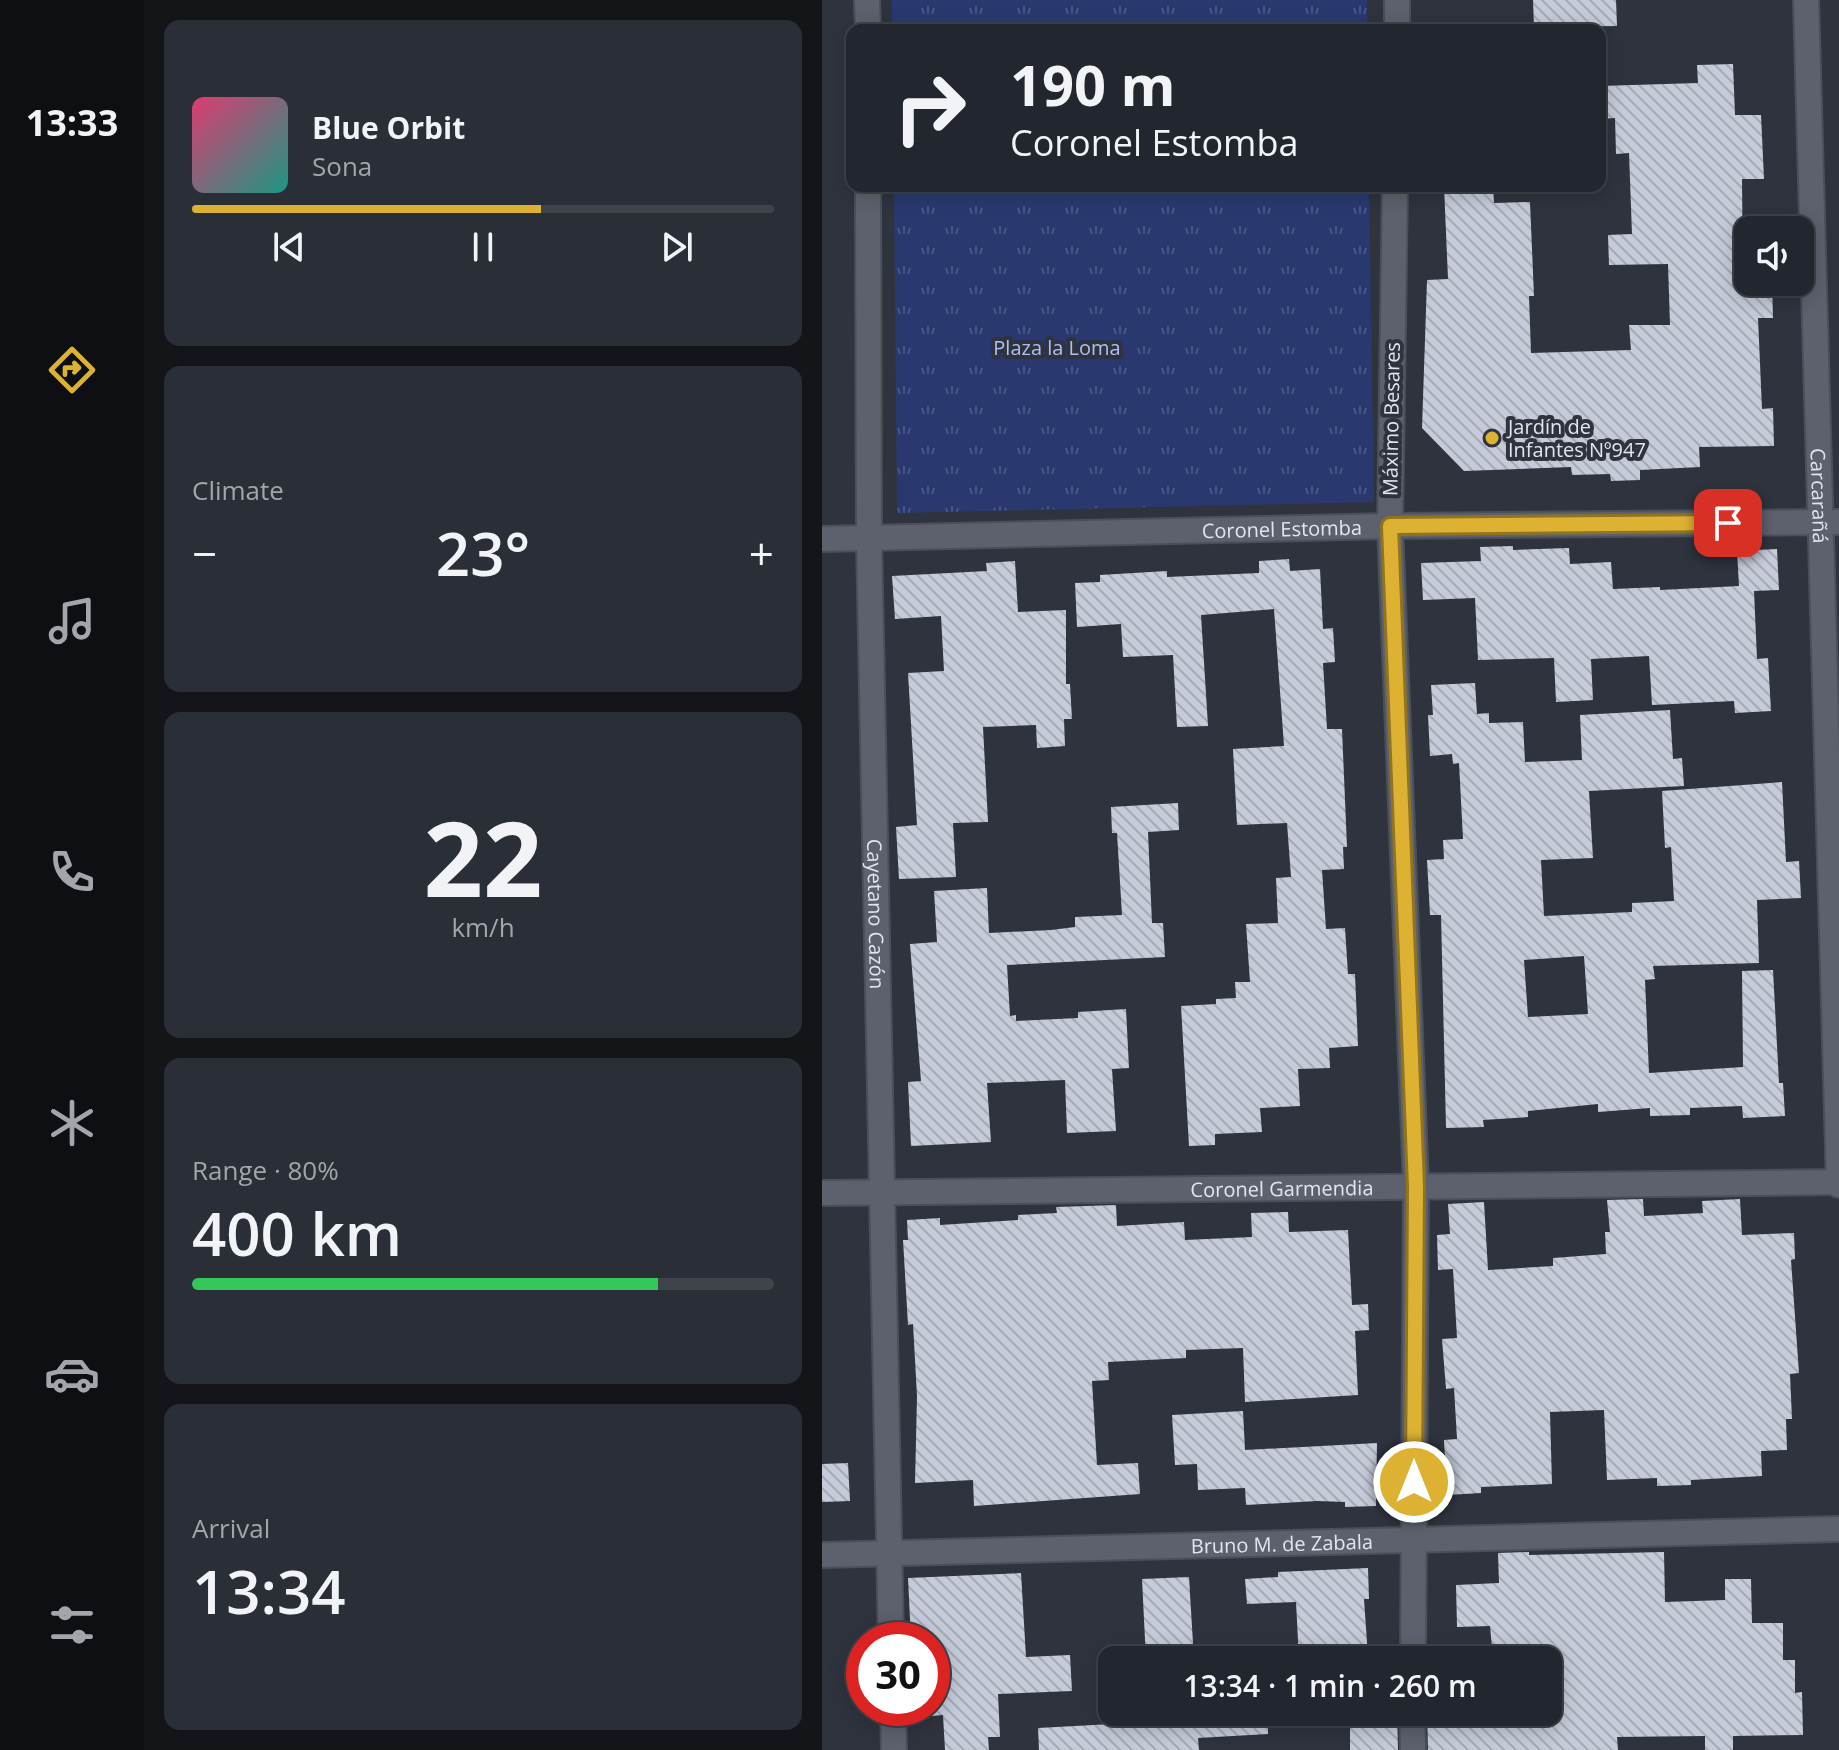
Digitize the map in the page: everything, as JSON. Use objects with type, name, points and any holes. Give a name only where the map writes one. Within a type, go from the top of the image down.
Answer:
[{"type":"street","points":[[867,0],[868,24]]},
{"type":"street","points":[[1397,0],[1397,24]]},
{"type":"street","name":"Carcarañá","points":[[1806,0],[1829,522],[1839,1183]]},
{"type":"street","name":"Cayetano Cazón","points":[[868,192],[869,539],[891,1622]]},
{"type":"street","name":"Máximo Besares","points":[[1395,192],[1390,526],[1416,1186],[1413,1646]]},
{"type":"street","name":"Coronel Estomba","points":[[822,539],[1390,526],[1829,522]]},
{"type":"street","name":"Coronel Garmendia","points":[[822,1193],[1839,1183]]},
{"type":"street","name":"Bruno M. de Zabala","points":[[822,1555],[1839,1529]]},
{"type":"street","points":[[893,1726],[894,1750]]},
{"type":"street","points":[[1412,1726],[1413,1750]]},
{"type":"green space","points":[[892,0],[1367,0],[1367,24],[892,24]]},
{"type":"green space","name":"Plaza la Loma","points":[[894,192],[1369,192],[1374,502],[897,513]]},
{"type":"building","points":[[1533,0],[1616,0],[1617,26],[1534,24]]},
{"type":"building","points":[[1733,64],[1735,115],[1761,115],[1764,179],[1742,179],[1742,216],[1734,216],[1734,296],[1772,296],[1773,318],[1758,318],[1762,409],[1773,408],[1774,446],[1699,447],[1700,467],[1640,470],[1640,480],[1611,481],[1610,474],[1572,475],[1571,467],[1464,471],[1422,428],[1427,280],[1448,279],[1444,192],[1493,192],[1494,203],[1530,202],[1534,296],[1529,296],[1531,353],[1631,350],[1629,325],[1670,325],[1668,264],[1609,265],[1608,235],[1632,234],[1629,153],[1616,154],[1615,118],[1606,119],[1606,86],[1698,83],[1697,65]]},
{"type":"building","points":[[1513,546],[1513,550],[1569,548],[1570,564],[1611,562],[1613,589],[1660,587],[1660,590],[1739,586],[1737,551],[1777,549],[1779,590],[1754,591],[1757,659],[1768,658],[1771,711],[1735,713],[1734,701],[1652,705],[1649,656],[1591,659],[1593,700],[1556,702],[1554,658],[1478,660],[1475,598],[1423,600],[1421,563],[1481,561],[1480,547]]},
{"type":"building","points":[[1289,559],[1290,571],[1320,569],[1323,629],[1333,628],[1335,662],[1323,663],[1327,729],[1342,729],[1347,847],[1343,847],[1344,869],[1322,870],[1326,929],[1345,928],[1348,974],[1355,974],[1358,1046],[1329,1048],[1330,1068],[1298,1069],[1300,1106],[1260,1108],[1262,1132],[1215,1134],[1215,1145],[1189,1146],[1181,1006],[1216,1004],[1216,999],[1236,998],[1235,982],[1250,982],[1246,924],[1278,923],[1276,878],[1291,877],[1287,823],[1237,825],[1233,749],[1284,746],[1274,609],[1201,615],[1208,726],[1177,727],[1173,655],[1123,657],[1121,624],[1077,627],[1075,583],[1100,582],[1100,575],[1167,571],[1167,577],[1259,573],[1259,561]]},
{"type":"building","points":[[1015,561],[1018,612],[1066,610],[1066,684],[1070,684],[1072,719],[1064,719],[1065,746],[1037,748],[1036,725],[983,727],[988,822],[953,823],[956,877],[899,879],[896,827],[917,825],[908,673],[944,671],[941,616],[895,619],[892,576],[987,571],[986,563]]},
{"type":"building","points":[[1475,683],[1477,714],[1489,713],[1489,723],[1523,722],[1525,762],[1582,760],[1580,715],[1670,710],[1673,759],[1682,758],[1684,786],[1589,791],[1593,858],[1541,860],[1544,916],[1632,912],[1632,903],[1674,901],[1671,847],[1665,848],[1662,791],[1782,782],[1786,862],[1799,861],[1801,898],[1757,900],[1759,963],[1653,966],[1655,979],[1645,980],[1649,1073],[1743,1067],[1742,971],[1773,970],[1779,1083],[1783,1083],[1785,1116],[1743,1118],[1742,1106],[1690,1108],[1690,1115],[1650,1116],[1650,1108],[1598,1112],[1598,1104],[1528,1111],[1528,1117],[1483,1120],[1484,1127],[1446,1128],[1441,915],[1430,915],[1427,860],[1444,859],[1443,840],[1463,839],[1459,763],[1453,764],[1452,754],[1430,756],[1428,715],[1433,715],[1431,685]],"holes":[[[1584,956],[1588,1014],[1528,1017],[1524,960]]]},
{"type":"building","points":[[1178,803],[1179,830],[1148,832],[1152,923],[1163,923],[1165,957],[1007,965],[1010,1016],[1016,1015],[1016,1021],[1078,1018],[1078,1012],[1126,1009],[1129,1068],[1112,1069],[1116,1131],[1067,1133],[1065,1080],[987,1083],[991,1142],[911,1146],[908,1082],[921,1081],[910,944],[937,942],[934,891],[987,888],[989,933],[1075,927],[1075,917],[1122,915],[1117,833],[1112,833],[1111,807]]},
{"type":"building","points":[[1643,1199],[1644,1216],[1703,1213],[1702,1201],[1740,1199],[1742,1235],[1794,1233],[1795,1259],[1791,1260],[1799,1373],[1790,1374],[1792,1419],[1786,1419],[1787,1450],[1761,1451],[1762,1476],[1691,1480],[1691,1485],[1657,1486],[1657,1478],[1607,1480],[1604,1410],[1550,1412],[1552,1484],[1481,1487],[1481,1493],[1447,1495],[1444,1440],[1457,1439],[1454,1388],[1446,1389],[1442,1339],[1457,1338],[1453,1269],[1438,1270],[1437,1235],[1450,1234],[1448,1204],[1484,1202],[1488,1270],[1553,1266],[1553,1258],[1606,1254],[1605,1232],[1610,1232],[1607,1200]]},
{"type":"building","points":[[1116,1205],[1117,1226],[1184,1222],[1185,1240],[1252,1237],[1251,1213],[1288,1212],[1289,1232],[1348,1230],[1352,1305],[1368,1304],[1369,1330],[1355,1331],[1358,1395],[1245,1402],[1243,1348],[1186,1350],[1186,1358],[1108,1362],[1109,1380],[1092,1381],[1097,1465],[1138,1463],[1140,1494],[974,1506],[973,1480],[915,1483],[917,1396],[913,1324],[908,1325],[903,1240],[908,1240],[907,1220],[940,1218],[940,1225],[1018,1220],[1018,1215],[1057,1213],[1056,1207]]},
{"type":"building","points":[[1243,1411],[1245,1450],[1377,1443],[1376,1506],[1345,1507],[1345,1502],[1317,1501],[1246,1505],[1245,1488],[1198,1490],[1197,1464],[1175,1465],[1172,1415]]},
{"type":"building","points":[[848,1463],[850,1501],[822,1502],[822,1464]]},
{"type":"building","points":[[1664,1552],[1665,1602],[1725,1600],[1725,1579],[1751,1579],[1752,1623],[1783,1623],[1783,1660],[1795,1660],[1795,1693],[1802,1692],[1803,1735],[1733,1736],[1733,1750],[1705,1750],[1705,1736],[1617,1737],[1618,1750],[1428,1750],[1427,1726],[1562,1726],[1562,1646],[1492,1646],[1490,1626],[1457,1627],[1456,1585],[1499,1583],[1498,1553]]},
{"type":"building","points":[[1368,1568],[1369,1599],[1364,1599],[1367,1646],[1298,1646],[1296,1602],[1247,1604],[1245,1579],[1278,1577],[1278,1572]]},
{"type":"building","points":[[1021,1573],[1026,1657],[1070,1655],[1072,1691],[998,1694],[1000,1737],[988,1737],[989,1750],[945,1750],[944,1726],[950,1726],[950,1622],[910,1622],[908,1578]]},
{"type":"building","points":[[1189,1577],[1193,1646],[1145,1646],[1142,1579]]},
{"type":"building","points":[[1098,1725],[1268,1726],[1268,1734],[1198,1738],[1199,1750],[1039,1750],[1038,1728]]},
{"type":"building","points":[[1350,1726],[1397,1726],[1398,1750],[1350,1750]]},
{"type":"place","name":"Jardín de Infantes Nº947","points":[[1492,438]]},
{"type":"route","points":[[1414,1482],[1416,1186],[1390,526],[1728,523]]}]
